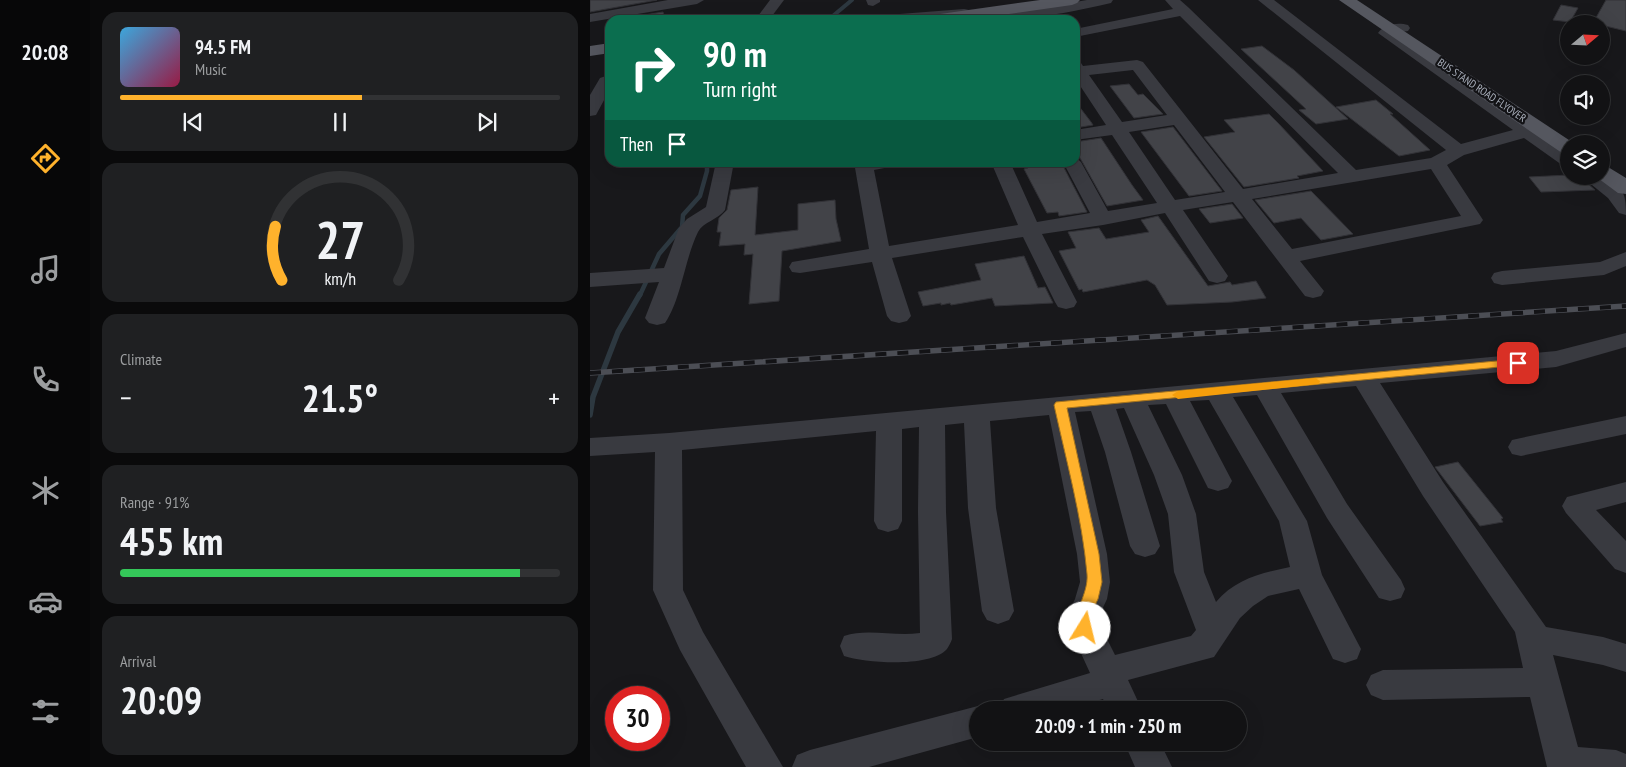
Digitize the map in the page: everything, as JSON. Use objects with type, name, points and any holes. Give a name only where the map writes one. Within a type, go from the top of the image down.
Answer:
[{"type":"main road","points":[[968,15],[1072,0]]},
{"type":"main road","points":[[1000,15],[1090,0]]},
{"type":"main road","points":[[1347,0],[1399,30]]},
{"type":"main road","points":[[1363,0],[1399,30]]},
{"type":"main road","name":"BUS STAND ROAD FLYOVER","points":[[1399,30],[1565,135]]},
{"type":"main road","name":"BUS STAND ROAD FLYOVER","points":[[1399,30],[1560,143]]},
{"type":"main road","points":[[1610,167],[1625,183]]},
{"type":"main road","points":[[1610,176],[1625,183]]},
{"type":"street","points":[[590,18],[622,11],[697,0]]},
{"type":"street","points":[[766,15],[777,0]]},
{"type":"street","points":[[946,0],[950,14]]},
{"type":"street","points":[[937,15],[1056,0]]},
{"type":"street","points":[[1045,15],[1106,0]]},
{"type":"street","points":[[1265,0],[1458,151]]},
{"type":"street","points":[[1080,31],[1178,6],[1351,176]]},
{"type":"street","points":[[1399,30],[1386,34],[1560,155]]},
{"type":"street","points":[[1080,69],[1137,65],[1313,291]]},
{"type":"street","points":[[1080,75],[1217,276]]},
{"type":"street","points":[[590,111],[602,82]]},
{"type":"street","points":[[1080,134],[1178,120]]},
{"type":"street","points":[[800,267],[1103,219],[1436,163],[1458,151],[1526,132]]},
{"type":"street","points":[[1286,257],[1473,220],[1436,163]]},
{"type":"street","points":[[657,318],[670,274],[689,228],[716,210],[724,167]]},
{"type":"street","points":[[865,167],[880,254],[899,316]]},
{"type":"street","points":[[1002,167],[1030,230],[1066,302]]},
{"type":"street","points":[[1075,167],[1103,219]]},
{"type":"street","points":[[1602,185],[1614,194],[1626,209]]},
{"type":"street","points":[[1502,278],[1604,268],[1626,258]]},
{"type":"street","points":[[590,280],[670,274]]},
{"type":"street","points":[[590,447],[669,442],[1556,359],[1626,340]]},
{"type":"street","points":[[1364,378],[1433,489],[1530,628],[1564,764],[1616,767]]},
{"type":"street","points":[[1264,385],[1337,511],[1390,589]]},
{"type":"street","points":[[1217,392],[1293,521],[1307,575],[1345,649]]},
{"type":"street","points":[[1174,395],[1218,481]]},
{"type":"street","points":[[1132,398],[1168,475],[1182,514],[1189,572],[1211,636]]},
{"type":"street","points":[[1100,401],[1118,452],[1145,546]]},
{"type":"street","points":[[1060,405],[1092,554],[1095,582],[1083,620],[1114,688]]},
{"type":"street","points":[[976,412],[982,508],[998,611]]},
{"type":"street","points":[[856,646],[914,648],[929,646],[936,639],[932,522],[932,417]]},
{"type":"street","points":[[888,521],[889,421]]},
{"type":"street","points":[[1521,447],[1626,425]]},
{"type":"street","points":[[669,442],[668,590],[691,640],[765,767]]},
{"type":"street","points":[[1626,492],[1577,504],[1576,506],[1626,561]]},
{"type":"street","points":[[1056,701],[1114,688],[1199,648],[1211,636],[1229,610],[1242,597],[1260,586],[1307,575]]},
{"type":"street","points":[[1532,638],[1603,651],[1626,658]]},
{"type":"street","points":[[1383,685],[1543,682]]},
{"type":"street","points":[[810,767],[969,723]]},
{"type":"street","points":[[1146,751],[1154,767]]},
{"type":"building","points":[[590,0],[657,0],[590,12]]},
{"type":"building","points":[[1606,0],[1626,0],[1626,31],[1610,27],[1610,15],[1598,15]]},
{"type":"building","points":[[1561,5],[1578,8],[1574,15],[1560,15],[1560,21],[1553,20]]},
{"type":"building","points":[[663,12],[664,15],[644,15]]},
{"type":"building","points":[[1262,46],[1294,70],[1348,119],[1316,124],[1299,110],[1306,109],[1241,49]]},
{"type":"building","points":[[1129,84],[1138,95],[1143,94],[1163,114],[1134,118],[1110,86]]},
{"type":"building","points":[[1376,100],[1430,150],[1399,156],[1336,107]]},
{"type":"building","points":[[1080,108],[1091,122],[1093,125],[1080,127]]},
{"type":"building","points":[[1269,114],[1323,171],[1297,176],[1299,178],[1244,187],[1204,137],[1235,132],[1224,120]]},
{"type":"building","points":[[1173,127],[1222,191],[1189,196],[1141,132]]},
{"type":"building","points":[[1101,138],[1143,200],[1107,206],[1080,158],[1080,141]]},
{"type":"building","points":[[1064,167],[1087,212],[1059,216],[1058,212],[1047,213],[1024,169]]},
{"type":"building","points":[[1560,175],[1560,185],[1589,185],[1595,190],[1541,192],[1529,177]]},
{"type":"building","points":[[758,187],[755,235],[798,230],[798,204],[835,200],[836,219],[841,241],[782,251],[779,301],[749,304],[753,254],[744,255],[745,244],[719,246],[721,232],[717,232],[719,218],[727,210],[731,190]]},
{"type":"building","points":[[1311,191],[1353,234],[1321,240],[1301,218],[1274,223],[1255,200]]},
{"type":"building","points":[[1232,204],[1243,218],[1210,223],[1199,209]]},
{"type":"building","points":[[1158,216],[1208,286],[1230,282],[1232,285],[1256,281],[1266,298],[1232,302],[1167,305],[1155,285],[1147,280],[1083,292],[1082,289],[1079,290],[1059,251],[1076,248],[1068,232],[1099,228],[1106,239],[1149,232],[1141,220]]},
{"type":"building","points":[[1024,256],[1038,288],[1045,287],[1053,303],[995,306],[992,298],[951,305],[950,303],[941,305],[941,303],[923,306],[918,292],[981,280],[975,264]]},
{"type":"building","points":[[1458,462],[1503,518],[1501,519],[1503,522],[1480,526],[1435,467]]},
{"type":"waterway","points":[[834,15],[852,0]]},
{"type":"waterway","points":[[640,295],[659,254],[682,227],[683,215],[700,196],[707,167]]},
{"type":"waterway","points":[[590,415],[593,397],[618,332],[640,294]]},
{"type":"railway","points":[[590,373],[1626,306]]},
{"type":"slow traffic","points":[[1178,395],[1315,381]]},
{"type":"route","points":[[1085,628],[1084,614],[1091,599],[1095,582],[1092,554],[1060,405],[1518,363]]}]
